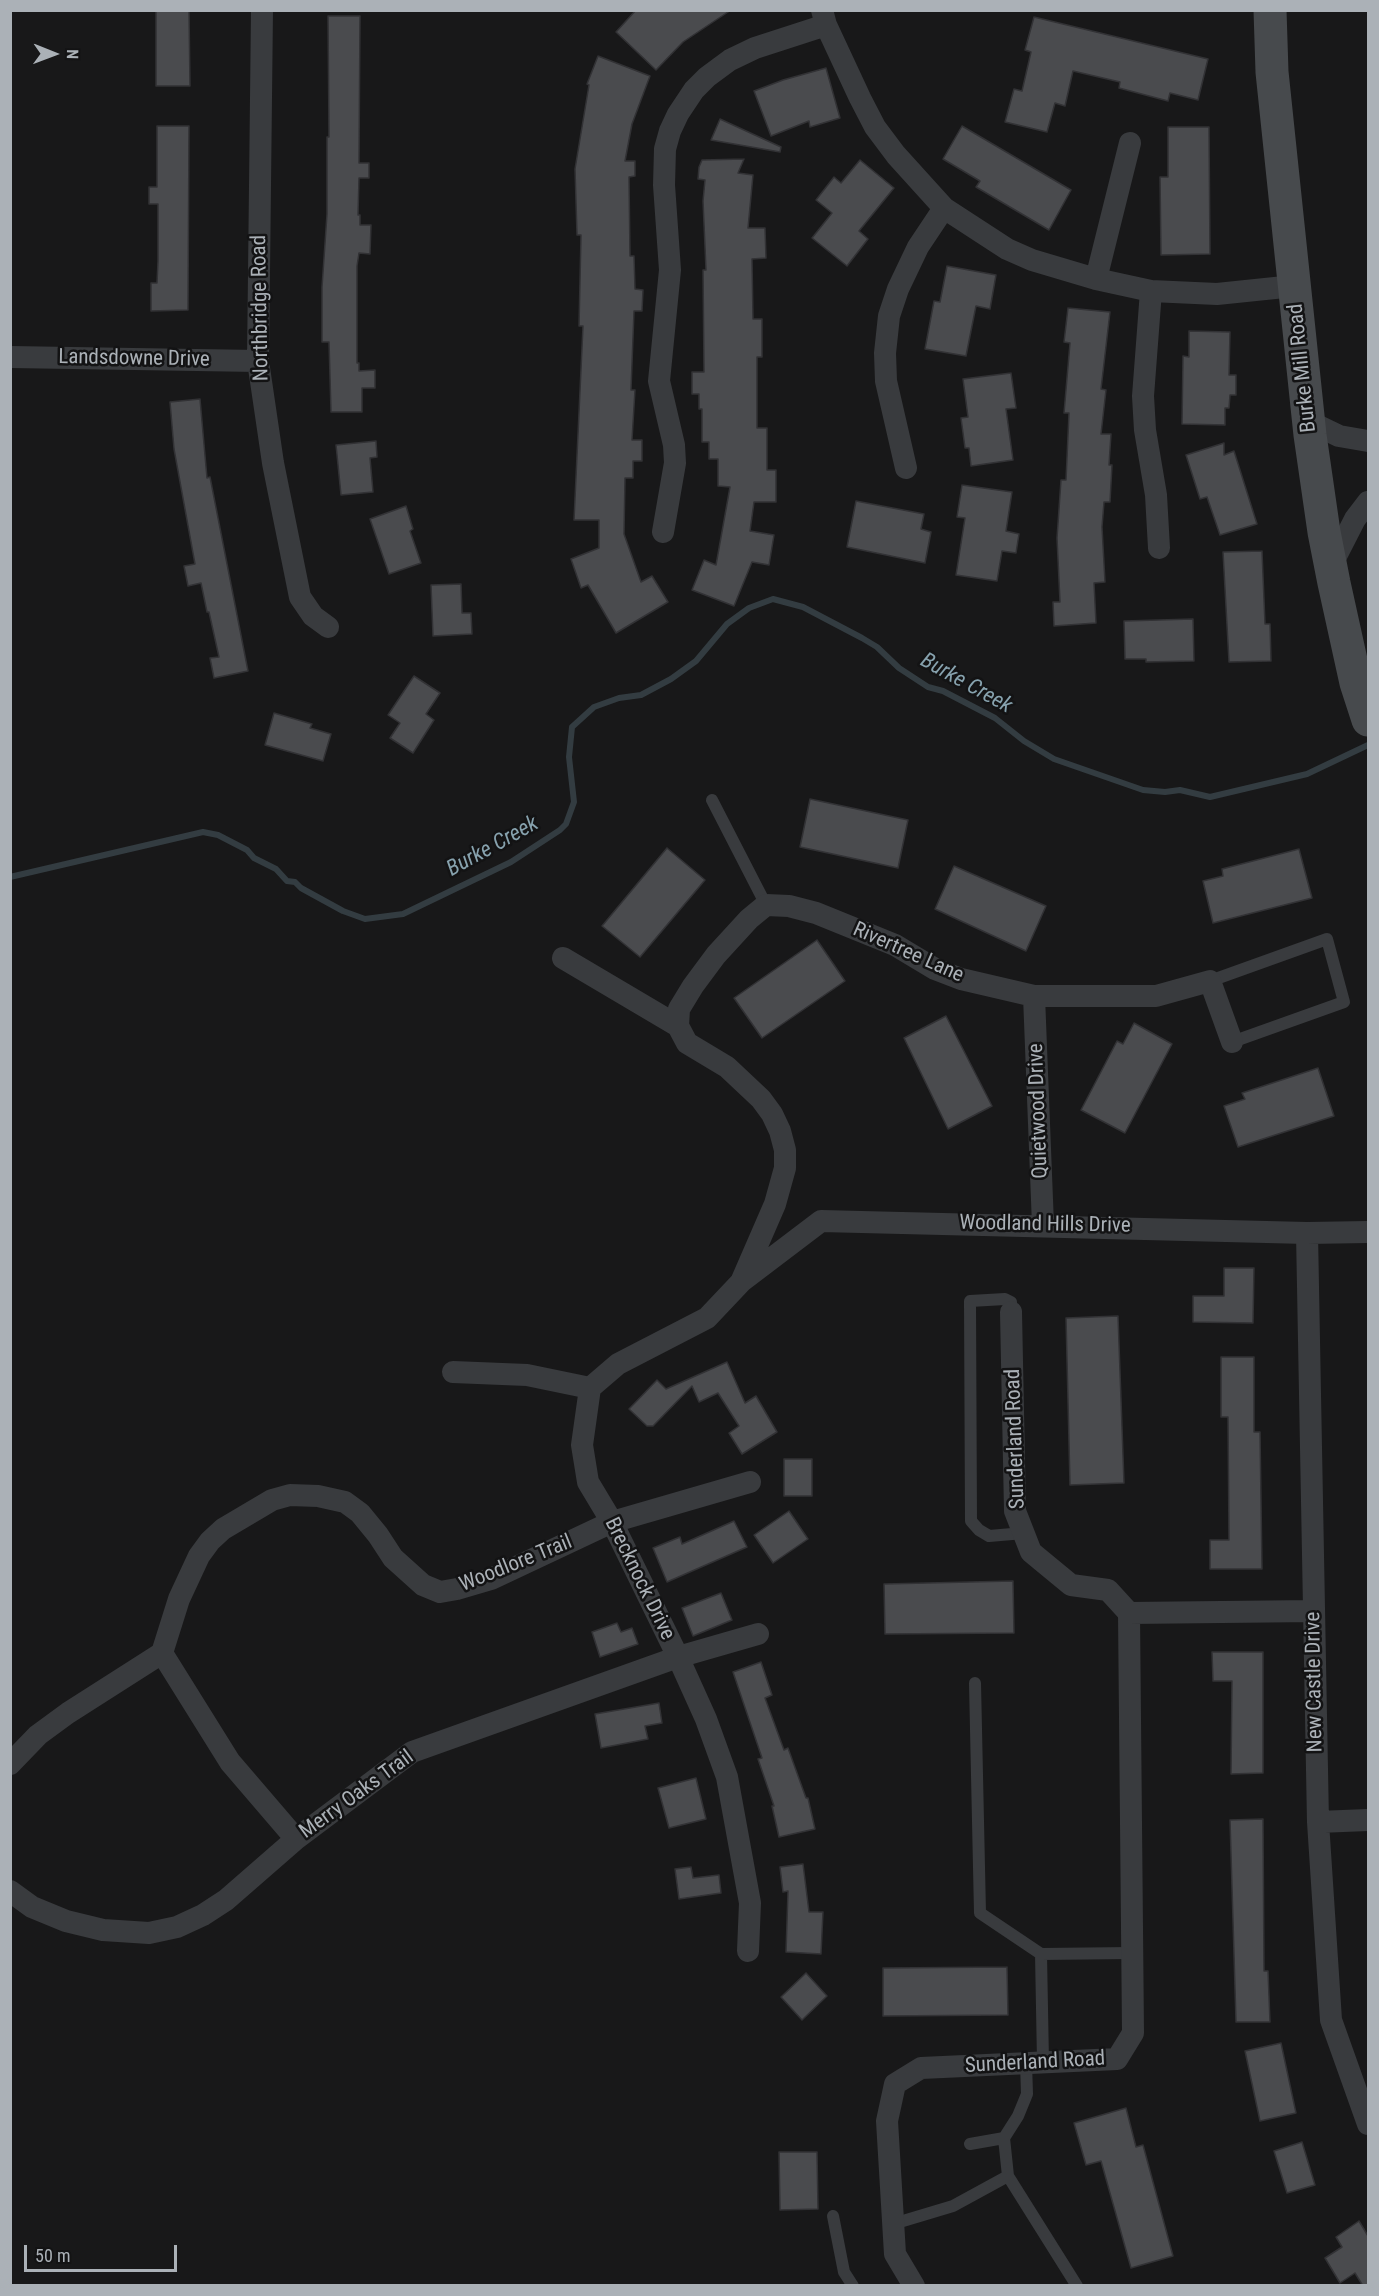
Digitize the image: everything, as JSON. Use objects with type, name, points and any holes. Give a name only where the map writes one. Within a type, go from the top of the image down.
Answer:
[{"type":"street","name":"Northbridge Road","points":[[262,10],[258,360],[273,463],[300,597],[313,616],[328,627]]},
{"type":"street","name":"Burke Mill Road","points":[[1270,10],[1272,72],[1308,421],[1324,532],[1356,683],[1368,720]]},
{"type":"street","points":[[663,532],[675,463],[674,445],[659,381],[670,270],[664,185],[665,149],[670,131],[694,90],[730,60],[824,18],[875,127],[896,155],[944,208],[1007,249],[1032,260],[1096,279],[1151,291],[1216,294],[1294,286]]},
{"type":"street","points":[[1096,279],[1130,143]]},
{"type":"street","points":[[906,468],[886,381],[885,353],[889,316],[898,289],[918,247],[944,208]]},
{"type":"street","points":[[1151,291],[1143,396],[1145,430],[1156,495],[1159,548]]},
{"type":"street","name":"Landsdowne Drive","points":[[10,357],[258,360]]},
{"type":"street","points":[[1308,421],[1339,436],[1368,441]]},
{"type":"street","points":[[1331,566],[1356,519],[1368,502]]},
{"type":"street","points":[[678,1026],[680,1009],[693,986],[716,955],[748,919],[766,905]]},
{"type":"street","name":"Rivertree Lane","points":[[766,905],[789,906],[816,912],[895,945],[935,969],[961,979],[1034,996],[1156,996],[1210,981]]},
{"type":"street","points":[[453,1372],[527,1375],[590,1388],[618,1364],[707,1318],[742,1281],[775,1204],[785,1168],[785,1149],[776,1122],[761,1099],[727,1067],[687,1042],[678,1026],[563,958]]},
{"type":"street","points":[[1210,981],[1232,1042]]},
{"type":"street","name":"Quietwood Drive","points":[[1034,996],[1043,1225]]},
{"type":"street","name":"Woodland Hills Drive","points":[[742,1281],[821,1221],[1307,1233],[1368,1232]]},
{"type":"street","name":"New Castle Drive","points":[[1307,1233],[1318,1822],[1331,2020],[1368,2124]]},
{"type":"street","name":"Sunderland Road","points":[[910,2284],[895,2254],[887,2121],[895,2084],[921,2068],[1117,2059],[1133,2034],[1129,1613],[1108,1590],[1071,1585],[1031,1552],[1016,1511],[1011,1312]]},
{"type":"street","name":"Brecknock Drive","points":[[590,1388],[582,1445],[588,1482],[612,1522],[678,1657],[706,1719],[727,1777],[750,1903],[748,1951]]},
{"type":"street","name":"Woodlore Trail","points":[[162,1653],[179,1599],[204,1549],[223,1529],[272,1500],[290,1496],[318,1496],[345,1502],[360,1513],[393,1558],[423,1585],[440,1592],[491,1579],[612,1522],[750,1482]]},
{"type":"street","points":[[1129,1613],[1314,1611]]},
{"type":"street","name":"Merry Oaks Trail","points":[[10,1891],[32,1906],[66,1921],[103,1930],[149,1933],[177,1927],[226,1900],[296,1839],[412,1752],[678,1657],[758,1634]]},
{"type":"street","points":[[10,1764],[38,1735],[68,1713],[162,1653],[230,1762],[296,1839]]},
{"type":"street","points":[[1318,1822],[1368,1820]]},
{"type":"lane","points":[[712,800],[766,905]]},
{"type":"lane","points":[[1210,981],[1327,939],[1344,1002],[1232,1042]]},
{"type":"lane","points":[[1011,1312],[1011,1302],[1005,1299],[970,1301],[971,1521],[989,1536],[1024,1533]]},
{"type":"lane","points":[[975,1683],[980,1913],[1041,1954],[1132,1953]]},
{"type":"lane","points":[[1041,1954],[1034,2063],[1027,2094],[1018,2116],[1004,2138],[1008,2176],[1077,2286]]},
{"type":"lane","points":[[970,2144],[1004,2138]]},
{"type":"lane","points":[[893,2224],[953,2206],[1008,2176]]},
{"type":"lane","points":[[833,2216],[844,2272],[853,2286]]},
{"type":"building","points":[[156,10],[189,10],[190,86],[156,86]]},
{"type":"building","points":[[636,10],[731,10],[683,42],[656,70],[616,32]]},
{"type":"building","points":[[328,16],[360,16],[359,163],[369,163],[369,178],[359,178],[358,215],[360,215],[360,225],[371,225],[370,254],[359,253],[357,266],[357,363],[359,363],[359,371],[375,370],[375,388],[362,388],[362,412],[331,412],[329,342],[322,342],[322,287],[327,214],[327,137],[329,137]]},
{"type":"building","points":[[1034,17],[1208,59],[1198,100],[1170,93],[1168,101],[1119,88],[1120,82],[1073,71],[1065,106],[1055,103],[1047,132],[1005,122],[1014,89],[1022,91],[1031,52],[1025,50]]},
{"type":"building","points":[[598,56],[650,76],[632,124],[625,161],[635,161],[635,176],[629,177],[630,256],[634,256],[635,289],[643,290],[642,311],[634,311],[631,390],[635,390],[632,440],[642,440],[642,461],[633,461],[633,478],[625,478],[624,534],[641,582],[652,576],[668,602],[616,633],[588,585],[581,588],[571,559],[599,548],[599,520],[574,520],[583,326],[579,326],[581,235],[577,235],[575,169],[589,85],[587,84]]},
{"type":"building","points":[[826,68],[840,118],[810,127],[809,121],[771,136],[754,91]]},
{"type":"building","points":[[720,119],[781,147],[780,152],[711,140]]},
{"type":"building","points":[[157,126],[189,126],[188,310],[151,311],[151,283],[157,283],[158,204],[149,204],[149,187],[157,187]]},
{"type":"building","points":[[962,126],[1071,190],[1049,230],[976,187],[980,181],[943,159]]},
{"type":"building","points":[[1168,127],[1209,127],[1210,254],[1161,255],[1160,177],[1168,177]]},
{"type":"building","points":[[744,159],[738,173],[753,175],[748,228],[765,228],[766,258],[752,259],[753,319],[762,319],[762,357],[757,357],[757,428],[767,428],[767,470],[776,470],[776,502],[754,502],[750,531],[774,535],[769,565],[752,562],[734,606],[692,590],[704,560],[716,565],[730,487],[718,486],[718,459],[709,459],[709,442],[702,442],[702,409],[699,409],[699,394],[692,394],[692,372],[704,372],[703,270],[706,270],[703,201],[705,180],[698,179],[699,167],[702,160]]},
{"type":"building","points":[[860,160],[894,188],[859,231],[868,239],[847,266],[812,238],[832,213],[816,200],[834,177],[841,183]]},
{"type":"building","points":[[947,266],[996,275],[990,309],[976,306],[966,356],[925,349],[934,301],[940,302]]},
{"type":"building","points":[[1068,308],[1110,312],[1101,389],[1106,390],[1101,434],[1111,434],[1109,465],[1112,465],[1110,502],[1104,502],[1102,527],[1105,582],[1094,583],[1096,623],[1054,626],[1053,602],[1060,602],[1057,538],[1061,480],[1066,480],[1069,413],[1064,413],[1070,343],[1064,342]]},
{"type":"building","points":[[1189,331],[1230,332],[1229,375],[1236,375],[1236,395],[1230,395],[1229,408],[1225,408],[1225,425],[1182,424],[1183,356],[1189,357]]},
{"type":"building","points":[[1011,373],[1016,408],[1006,409],[1013,460],[971,466],[969,448],[965,448],[961,418],[968,417],[963,379]]},
{"type":"building","points":[[200,399],[207,478],[210,477],[248,671],[214,678],[210,658],[219,657],[209,612],[207,612],[201,583],[188,586],[184,566],[195,564],[174,449],[170,402]]},
{"type":"building","points":[[376,441],[377,457],[370,458],[373,492],[341,495],[336,445]]},
{"type":"building","points":[[1224,443],[1224,455],[1234,451],[1257,524],[1220,535],[1207,497],[1200,499],[1186,455]]},
{"type":"building","points":[[962,485],[1012,492],[1006,531],[1019,534],[1016,553],[1002,551],[997,581],[956,575],[965,518],[957,517]]},
{"type":"building","points":[[856,501],[924,514],[921,529],[931,532],[925,563],[847,547]]},
{"type":"building","points":[[406,506],[413,529],[410,531],[421,563],[389,574],[370,519]]},
{"type":"building","points":[[1262,551],[1265,624],[1270,624],[1271,661],[1229,662],[1223,552]]},
{"type":"building","points":[[461,584],[462,613],[471,613],[472,634],[433,636],[431,585]]},
{"type":"building","points":[[1193,619],[1194,661],[1146,662],[1146,659],[1125,659],[1124,621]]},
{"type":"building","points":[[414,676],[440,693],[426,714],[434,720],[413,753],[390,738],[400,723],[388,715]]},
{"type":"building","points":[[274,713],[312,724],[310,728],[331,734],[323,761],[265,745]]},
{"type":"building","points":[[810,799],[908,820],[898,868],[800,847]]},
{"type":"building","points":[[667,848],[705,880],[640,957],[602,926]]},
{"type":"building","points":[[1299,849],[1312,898],[1213,923],[1203,881],[1223,876],[1222,869]]},
{"type":"building","points":[[954,866],[1046,906],[1026,951],[935,909]]},
{"type":"building","points":[[817,940],[845,981],[762,1038],[734,998]]},
{"type":"building","points":[[946,1016],[992,1106],[948,1129],[904,1038]]},
{"type":"building","points":[[1134,1023],[1172,1044],[1125,1133],[1081,1110],[1117,1041],[1123,1044]]},
{"type":"building","points":[[1318,1068],[1334,1116],[1238,1147],[1224,1106],[1245,1099],[1242,1093]]},
{"type":"building","points":[[1224,1268],[1254,1268],[1253,1323],[1193,1322],[1193,1296],[1224,1296]]},
{"type":"building","points":[[1118,1316],[1124,1483],[1070,1485],[1066,1318]]},
{"type":"building","points":[[1221,1357],[1254,1357],[1254,1432],[1260,1432],[1262,1569],[1210,1569],[1210,1540],[1229,1540],[1228,1417],[1221,1417]]},
{"type":"building","points":[[727,1362],[745,1403],[756,1396],[777,1432],[742,1454],[729,1433],[739,1426],[718,1393],[699,1402],[692,1386],[653,1426],[647,1426],[629,1409],[657,1380],[666,1389]]},
{"type":"building","points":[[784,1459],[812,1459],[812,1496],[784,1496]]},
{"type":"building","points":[[789,1511],[808,1539],[773,1563],[754,1535]]},
{"type":"building","points":[[734,1521],[747,1547],[667,1582],[653,1548],[680,1537],[682,1544]]},
{"type":"building","points":[[1013,1581],[1014,1633],[885,1634],[884,1584]]},
{"type":"building","points":[[721,1593],[732,1620],[693,1636],[682,1608]]},
{"type":"building","points":[[617,1623],[621,1632],[632,1628],[638,1644],[600,1657],[592,1632]]},
{"type":"building","points":[[1212,1652],[1263,1652],[1263,1773],[1231,1774],[1232,1681],[1213,1681]]},
{"type":"building","points":[[761,1662],[772,1695],[765,1698],[784,1750],[788,1748],[806,1798],[808,1798],[815,1829],[779,1837],[772,1806],[774,1806],[758,1759],[762,1758],[733,1672]]},
{"type":"building","points":[[659,1703],[662,1723],[645,1726],[648,1739],[601,1748],[595,1714]]},
{"type":"building","points":[[696,1778],[706,1819],[669,1828],[658,1788]]},
{"type":"building","points":[[1263,1819],[1264,1971],[1268,1971],[1270,2022],[1236,2022],[1230,1820]]},
{"type":"building","points":[[803,1864],[809,1912],[823,1912],[821,1954],[786,1952],[788,1891],[783,1892],[780,1867]]},
{"type":"building","points":[[691,1867],[693,1878],[719,1875],[721,1893],[679,1899],[675,1869]]},
{"type":"building","points":[[1007,1967],[1008,2015],[883,2016],[883,1968]]},
{"type":"building","points":[[806,1973],[827,1996],[802,2020],[781,1997]]},
{"type":"building","points":[[1281,2043],[1296,2113],[1260,2121],[1245,2051]]},
{"type":"building","points":[[1126,2108],[1136,2147],[1143,2145],[1173,2256],[1131,2268],[1101,2161],[1086,2165],[1074,2123]]},
{"type":"building","points":[[1302,2142],[1315,2185],[1287,2193],[1274,2151]]},
{"type":"building","points":[[779,2152],[817,2152],[818,2209],[780,2210]]},
{"type":"building","points":[[1359,2221],[1368,2236],[1368,2286],[1363,2286],[1355,2273],[1340,2283],[1325,2258],[1342,2247],[1336,2237]]},
{"type":"waterway","name":"Burke Creek","points":[[10,877],[203,832],[218,835],[247,850],[254,858],[276,869],[287,881],[295,882],[301,888],[343,911],[365,919],[403,914],[511,862],[560,830],[566,824],[574,802],[569,757],[572,727],[594,707],[619,698],[641,695],[671,679],[696,661],[727,624],[749,608],[773,599],[803,607],[862,638],[877,647],[899,668],[928,687],[943,691],[995,718],[1024,741],[1054,759],[1143,790],[1165,792],[1180,790],[1210,797],[1307,774],[1368,745]]}]
